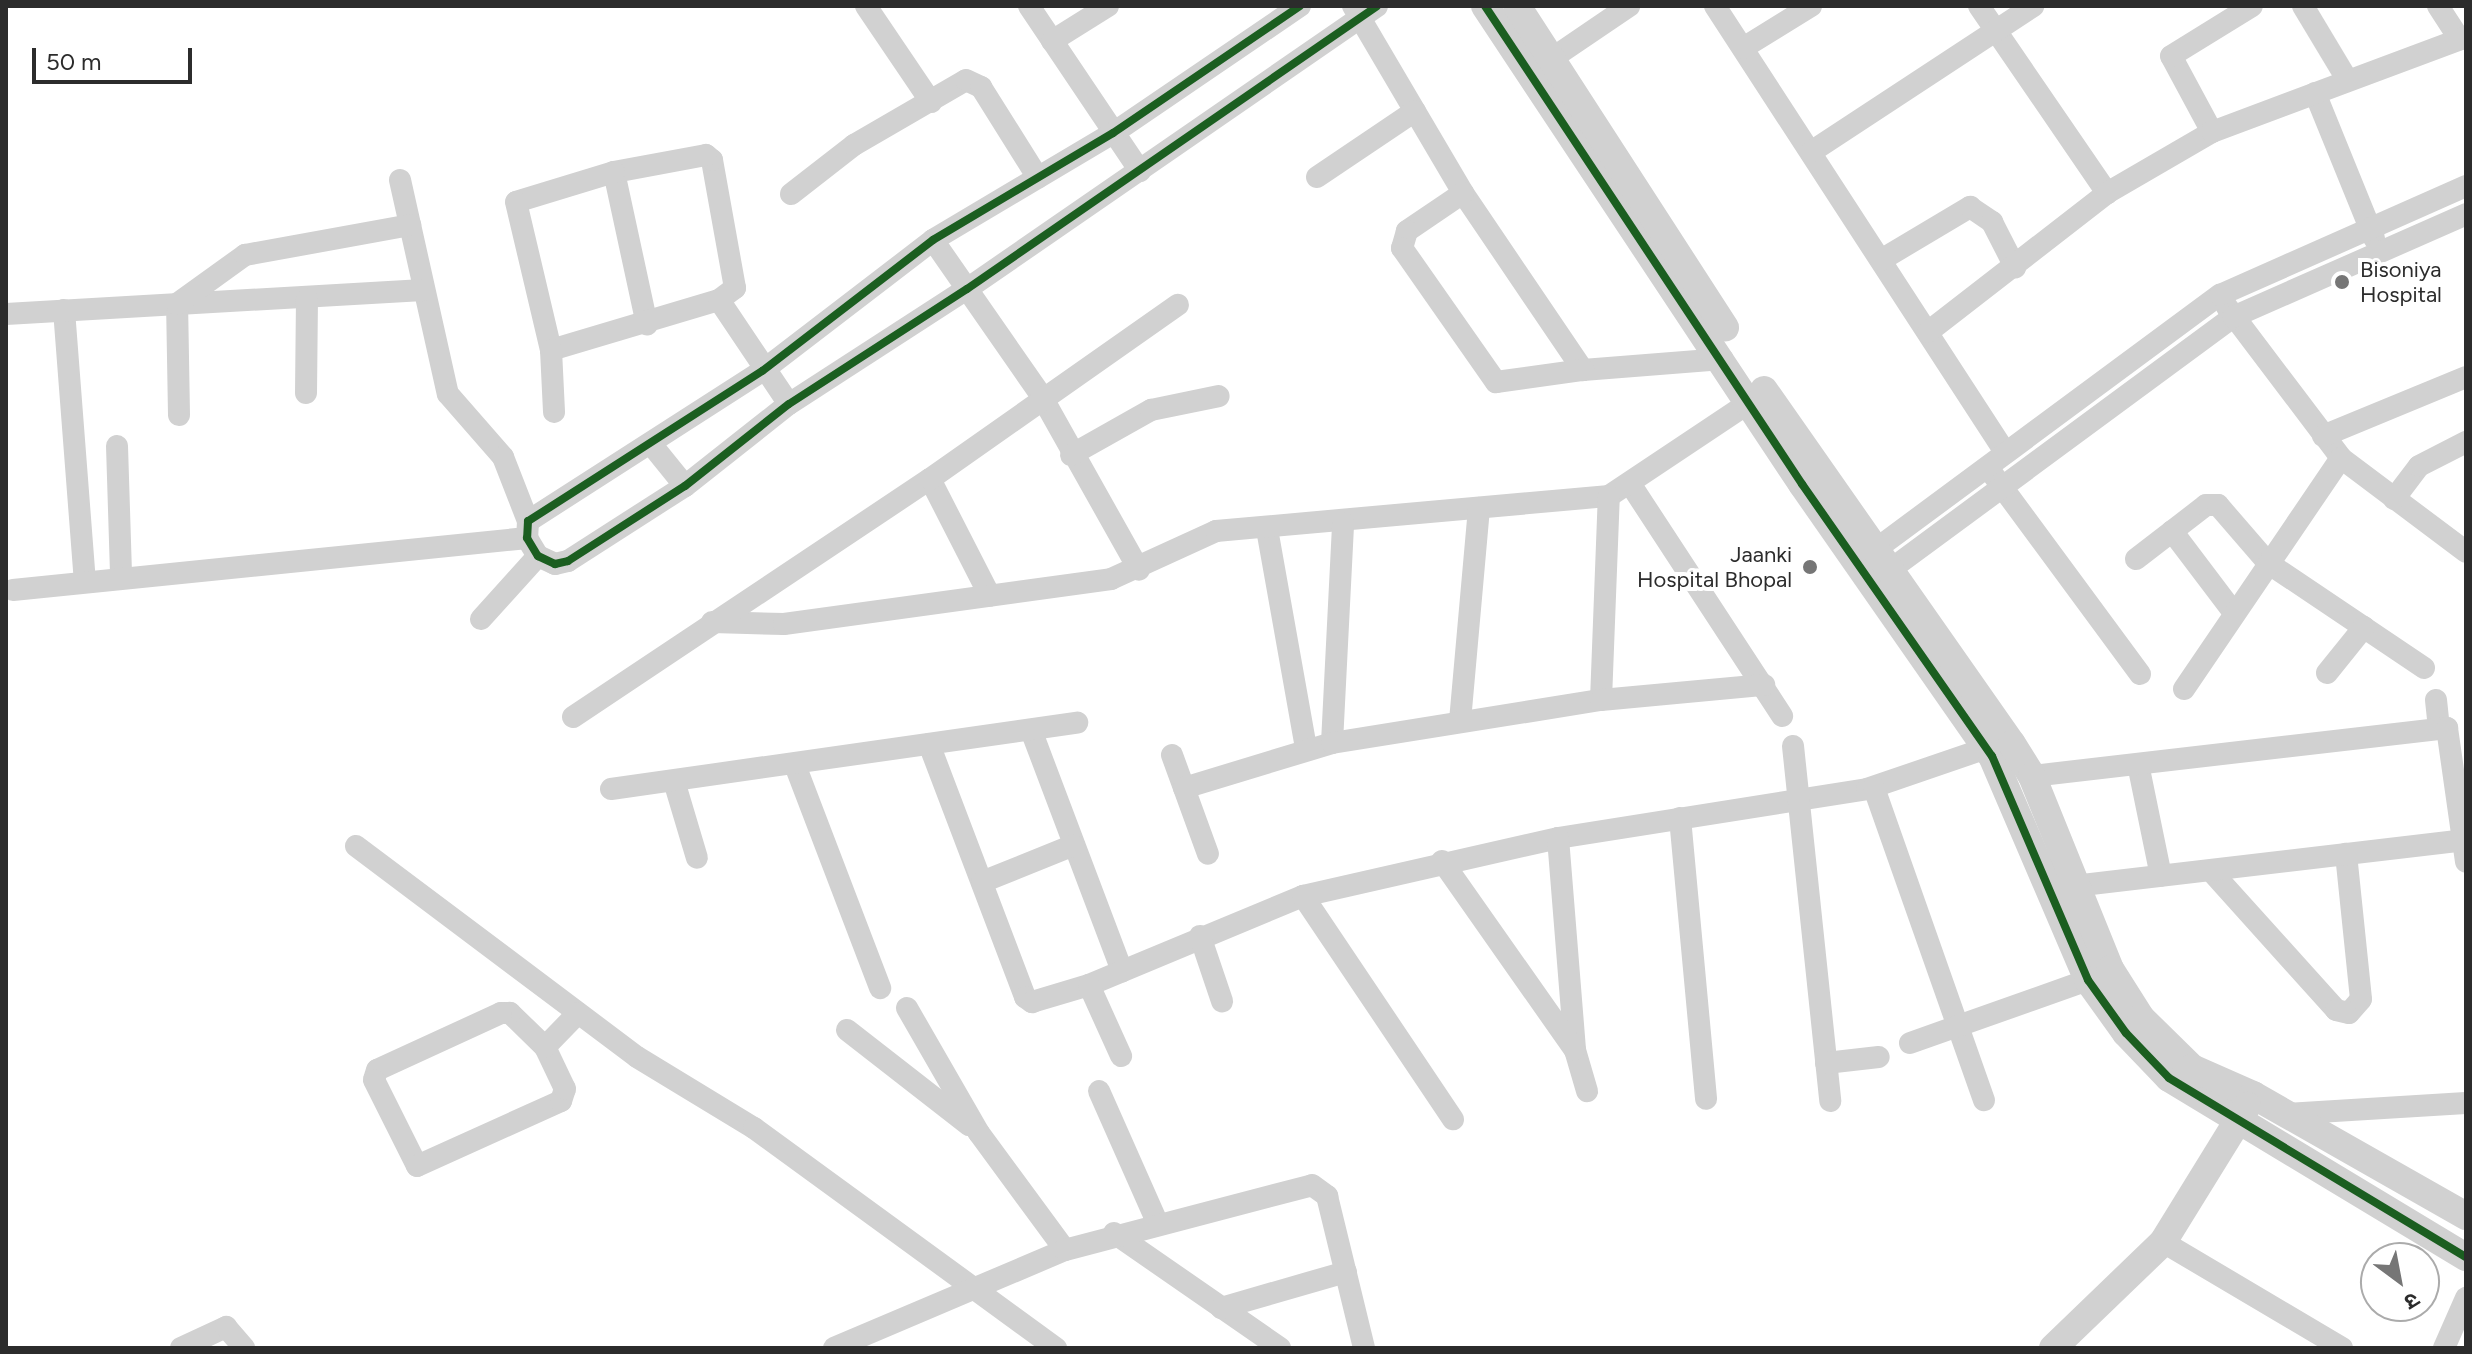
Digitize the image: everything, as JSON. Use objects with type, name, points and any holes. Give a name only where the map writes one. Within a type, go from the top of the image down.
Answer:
[{"type":"street","points":[[866,6],[931,102]]},
{"type":"street","points":[[1029,6],[1140,171]]},
{"type":"street","points":[[1052,41],[1108,6]]},
{"type":"street","points":[[481,619],[531,538],[651,444],[762,371],[933,240],[1113,133],[1300,6]]},
{"type":"street","points":[[1485,6],[1750,402],[2032,776],[2110,969],[2141,1018],[2192,1068],[2253,1095],[2466,1216]]},
{"type":"street","points":[[1517,6],[1554,57],[1987,748],[2006,782],[2088,980],[2158,1068],[2466,1257]]},
{"type":"street","points":[[1554,57],[1629,6]]},
{"type":"street","points":[[1715,6],[1928,332],[1996,459],[2001,486],[2140,674]]},
{"type":"street","points":[[1743,48],[1811,6]]},
{"type":"street","points":[[1979,6],[2107,193]]},
{"type":"street","points":[[1811,152],[2033,6]]},
{"type":"street","points":[[2212,132],[2171,56],[2252,6]]},
{"type":"street","points":[[2303,6],[2348,81]]},
{"type":"street","points":[[1928,332],[2107,193],[2212,132],[2463,38],[2438,6]]},
{"type":"street","points":[[400,180],[448,394],[503,457],[531,538],[555,564],[568,561],[685,486],[789,404],[967,289],[1140,171],[1363,10],[1415,111],[1463,193],[1583,370]]},
{"type":"street","points":[[791,194],[854,145],[966,80],[981,87],[1038,178]]},
{"type":"street","points":[[2315,93],[2379,251]]},
{"type":"street","points":[[1317,177],[1415,111]]},
{"type":"street","points":[[551,350],[647,324],[719,300],[735,288],[712,160],[697,153],[614,172],[516,202],[551,350],[554,412]]},
{"type":"street","points":[[614,172],[647,324]]},
{"type":"street","points":[[1872,567],[1996,459],[2220,295],[2466,186]]},
{"type":"street","points":[[1463,193],[1407,231],[1400,243],[1496,382],[1583,370],[1723,359]]},
{"type":"street","points":[[1881,260],[1970,207],[1992,222],[2015,267]]},
{"type":"street","points":[[1872,567],[2001,486],[2233,317],[2466,214]]},
{"type":"street","points":[[177,304],[245,255],[410,225]]},
{"type":"street","points":[[933,240],[1042,397],[1071,455],[1139,570]]},
{"type":"street","points":[[6,314],[423,290]]},
{"type":"street","points":[[2220,295],[2233,317],[2341,458],[2466,552]]},
{"type":"street","points":[[306,393],[307,299]]},
{"type":"street","points":[[719,300],[762,371],[789,404]]},
{"type":"street","points":[[177,304],[179,415]]},
{"type":"street","points":[[573,717],[930,479],[1042,397],[1178,305]]},
{"type":"street","points":[[64,310],[85,581]]},
{"type":"street","points":[[2323,436],[2466,377]]},
{"type":"street","points":[[1071,455],[1151,410],[1219,396]]},
{"type":"street","points":[[712,622],[784,624],[1111,579],[1139,570],[1216,531],[1343,523],[1609,496],[1631,485],[1750,402]]},
{"type":"street","points":[[2394,499],[2419,466],[2466,442]]},
{"type":"street","points":[[651,444],[685,486]]},
{"type":"street","points":[[117,446],[121,576]]},
{"type":"street","points":[[2184,689],[2341,458]]},
{"type":"street","points":[[930,479],[990,596]]},
{"type":"street","points":[[1631,485],[1782,716]]},
{"type":"street","points":[[1601,700],[1609,496]]},
{"type":"street","points":[[2136,559],[2206,505],[2218,505],[2268,563],[2424,668]]},
{"type":"street","points":[[1460,721],[1479,508]]},
{"type":"street","points":[[1332,743],[1343,523]]},
{"type":"street","points":[[1267,529],[1306,749]]},
{"type":"street","points":[[2172,531],[2234,613]]},
{"type":"street","points":[[13,590],[121,576],[531,538]]},
{"type":"street","points":[[2327,673],[2364,627]]},
{"type":"street","points":[[1184,788],[1332,743],[1601,700],[1764,685]]},
{"type":"street","points":[[2436,700],[2439,729]]},
{"type":"street","points":[[611,789],[1077,723]]},
{"type":"street","points":[[2032,776],[2439,729],[2451,734],[2465,851],[2346,854],[2074,886]]},
{"type":"street","points":[[1031,730],[1122,971]]},
{"type":"street","points":[[929,744],[1028,1001],[1089,985],[1200,936],[1303,896],[1442,861],[1558,838],[1874,788],[1987,748]]},
{"type":"street","points":[[1793,746],[1830,1101]]},
{"type":"street","points":[[1172,755],[1208,854]]},
{"type":"street","points":[[2138,764],[2161,876]]},
{"type":"street","points":[[795,765],[880,988]]},
{"type":"street","points":[[674,781],[697,858]]},
{"type":"street","points":[[1874,788],[1984,1100]]},
{"type":"street","points":[[1680,818],[1706,1099]]},
{"type":"street","points":[[1558,838],[1575,1050],[1587,1091]]},
{"type":"street","points":[[982,882],[1074,845]]},
{"type":"street","points":[[356,846],[637,1057],[754,1128],[1056,1348]]},
{"type":"street","points":[[2211,871],[2336,1010],[2349,1013],[2361,999],[2346,854]]},
{"type":"street","points":[[1442,861],[1575,1050]]},
{"type":"street","points":[[1303,896],[1453,1119]]},
{"type":"street","points":[[1200,936],[1222,1001]]},
{"type":"street","points":[[1910,1043],[2088,980]]},
{"type":"street","points":[[1089,985],[1121,1056]]},
{"type":"street","points":[[907,1008],[979,1133],[1065,1250]]},
{"type":"street","points":[[501,1013],[510,1013],[545,1047],[565,1089],[561,1101],[417,1166],[374,1080],[377,1070],[501,1013]]},
{"type":"street","points":[[545,1047],[578,1013]]},
{"type":"street","points":[[847,1030],[979,1133]]},
{"type":"street","points":[[1826,1063],[1879,1057]]},
{"type":"street","points":[[1099,1091],[1157,1222]]},
{"type":"street","points":[[2053,1348],[2163,1242],[2253,1095]]},
{"type":"street","points":[[2285,1114],[2466,1103]]},
{"type":"street","points":[[834,1348],[1065,1250],[1114,1233],[1318,1185],[1327,1196],[1364,1348]]},
{"type":"street","points":[[1114,1233],[1280,1348]]},
{"type":"street","points":[[2163,1242],[2331,1345]]},
{"type":"street","points":[[1221,1308],[1346,1272]]},
{"type":"street","points":[[2444,1348],[2466,1298]]},
{"type":"street","points":[[181,1348],[226,1327],[244,1348]]},
{"type":"cycle path","points":[[1300,6],[1113,133],[933,240],[762,371],[528,521],[527,538],[538,556],[555,564],[568,561],[685,486],[789,404],[967,289],[1377,6]]},
{"type":"cycle path","points":[[1485,6],[1802,484],[1992,756],[2088,980],[2126,1033],[2169,1078],[2466,1257]]},
{"type":"place","name":"Bisoniya Hospital","points":[[2342,282]]},
{"type":"place","name":"Jaanki Hospital Bhopal","points":[[1810,567]]}]
